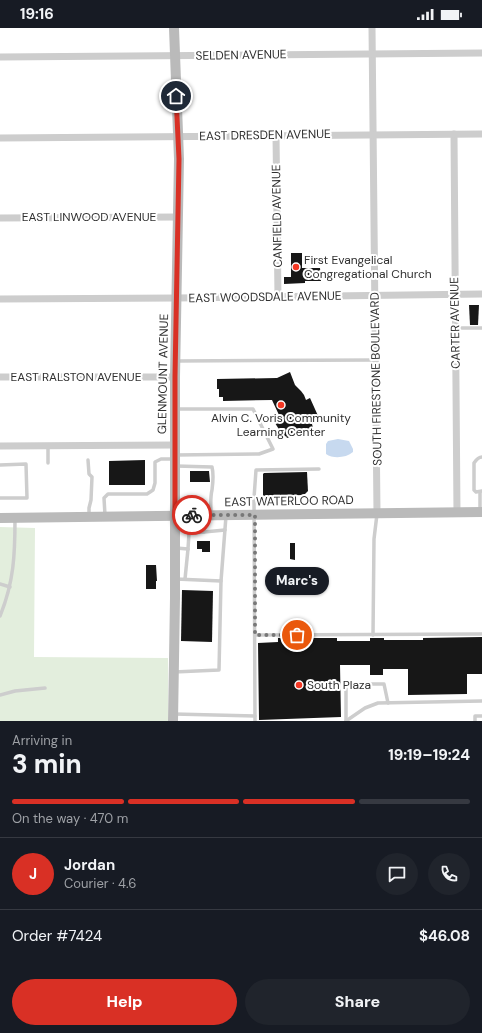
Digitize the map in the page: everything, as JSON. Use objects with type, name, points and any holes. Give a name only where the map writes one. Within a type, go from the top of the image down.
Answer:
[{"type":"street","name":"GLENMOUNT AVENUE","points":[[173,718],[175,377],[179,159],[174,28]]},
{"type":"street","name":"SOUTH FIRESTONE BOULEVARD","points":[[372,28],[377,513]]},
{"type":"street","name":"SELDEN AVENUE","points":[[0,57],[482,53]]},
{"type":"street","name":"CARTER AVENUE","points":[[454,134],[457,512]]},
{"type":"street","name":"EAST DRESDEN AVENUE","points":[[0,138],[482,134]]},
{"type":"street","name":"CANFIELD AVENUE","points":[[276,135],[278,297]]},
{"type":"street","name":"EAST LINWOOD AVENUE","points":[[0,218],[177,217]]},
{"type":"street","name":"EAST WOODSDALE AVENUE","points":[[0,298],[176,298],[482,294]]},
{"type":"street","name":"EAST RALSTON AVENUE","points":[[0,377],[175,377]]},
{"type":"street","points":[[0,446],[48,446],[175,456]]},
{"type":"street","name":"EAST WATERLOO ROAD","points":[[0,518],[481,512]]},
{"type":"lane","points":[[455,328],[482,328]]},
{"type":"lane","points":[[176,361],[376,360]]},
{"type":"lane","points":[[105,517],[104,498],[108,494],[147,494],[153,490],[155,483],[155,462],[160,459],[175,456],[259,454],[274,449],[253,409],[176,409]]},
{"type":"lane","points":[[48,446],[48,463]]},
{"type":"lane","points":[[175,456],[212,467],[213,487],[204,532]]},
{"type":"lane","points":[[481,512],[481,492],[476,492],[474,490],[474,463],[482,457]]},
{"type":"lane","points":[[88,460],[89,474],[92,478],[92,500],[89,508],[89,517]]},
{"type":"lane","points":[[0,465],[26,464],[26,498],[0,498]]},
{"type":"lane","points":[[255,721],[254,498],[256,470],[319,469]]},
{"type":"lane","points":[[373,635],[374,538],[377,513]]},
{"type":"lane","points":[[173,672],[219,670],[220,581],[226,530],[226,515]]},
{"type":"lane","points":[[0,616],[10,587],[14,558],[15,518]]},
{"type":"lane","points":[[185,579],[189,533],[226,530]]},
{"type":"lane","points":[[174,548],[188,549]]},
{"type":"lane","points":[[174,579],[220,581]]},
{"type":"lane","points":[[0,584],[10,587]]},
{"type":"lane","points":[[255,635],[482,634]]},
{"type":"lane","points":[[346,721],[346,684],[384,684],[388,703]]},
{"type":"lane","points":[[0,694],[45,688]]},
{"type":"lane","points":[[346,721],[365,708],[378,703],[482,701]]},
{"type":"lane","points":[[173,718],[255,716]]},
{"type":"lane","points":[[475,721],[475,716],[482,716]]},
{"type":"green space","points":[[0,527],[35,528],[34,657],[168,658],[168,721],[0,721]]},
{"type":"water","points":[[338,439],[349,441],[353,452],[347,456],[340,457],[332,457],[326,454],[326,444],[328,441]]},
{"type":"building","points":[[291,253],[302,253],[302,268],[320,268],[321,281],[305,281],[305,283],[284,284],[284,277],[291,277]]},
{"type":"building","points":[[469,305],[479,305],[478,325],[470,325]]},
{"type":"building","points":[[290,372],[295,385],[304,395],[306,400],[310,398],[319,418],[313,420],[313,428],[287,438],[286,436],[284,437],[281,430],[280,431],[275,423],[274,417],[279,415],[272,400],[223,401],[223,397],[219,397],[217,379],[277,378]]},
{"type":"building","points":[[145,460],[145,485],[109,485],[109,461]]},
{"type":"building","points":[[190,471],[209,471],[210,482],[190,482]]},
{"type":"building","points":[[307,472],[308,491],[304,495],[263,496],[264,473]]},
{"type":"building","points":[[197,541],[210,541],[210,552],[202,552],[202,549],[197,549]]},
{"type":"building","points":[[290,543],[295,543],[295,560],[290,559]]},
{"type":"building","points":[[146,565],[156,565],[156,589],[146,589]]},
{"type":"building","points":[[182,590],[213,591],[212,642],[181,641]]},
{"type":"building","name":"South Plaza","points":[[482,637],[482,674],[467,674],[467,694],[408,695],[408,669],[383,669],[383,675],[370,675],[370,665],[340,665],[341,717],[259,720],[258,643],[278,642],[278,638],[337,638],[337,641],[370,641],[370,638],[384,638],[384,640],[423,640],[423,638]]},
{"type":"way so far","points":[[192,515],[255,515],[255,635],[297,635]]},
{"type":"place","name":"First Evangelical Congregational Church","points":[[296,267]]},
{"type":"place","name":"Alvin C. Voris Community Learning Center","points":[[281,405]]},
{"type":"place","name":"Marc's","points":[[297,635]]},
{"type":"place","name":"South Plaza","points":[[299,685]]},
{"type":"route","points":[[176,96],[179,159],[175,377],[175,516],[192,515]]}]
